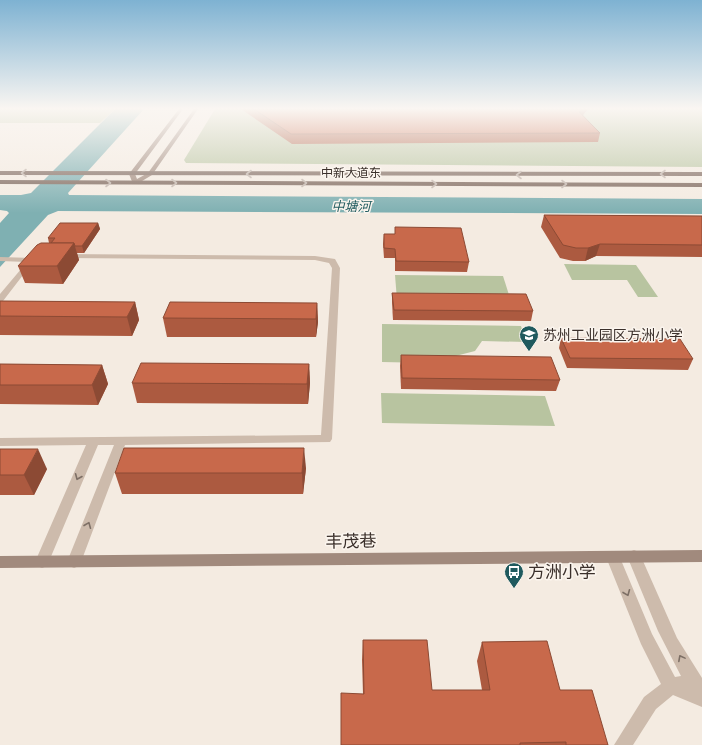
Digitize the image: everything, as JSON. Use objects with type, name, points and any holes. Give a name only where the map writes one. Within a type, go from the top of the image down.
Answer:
[{"type":"main road","name":"中新大道东","points":[[0,173],[702,174]]},
{"type":"main road","name":"中新大道东","points":[[0,182],[702,185]]},
{"type":"street","points":[[155,144],[132,174],[135,183],[150,174],[171,144]]},
{"type":"street","points":[[0,442],[326,439],[334,265],[332,261],[325,258],[54,256]]},
{"type":"street","points":[[0,259],[36,259],[0,299]]},
{"type":"street","points":[[42,562],[94,441]]},
{"type":"street","points":[[74,562],[121,441]]},
{"type":"street","points":[[634,556],[670,639],[698,686]]},
{"type":"street","name":"丰茂巷","points":[[0,562],[702,556]]},
{"type":"street","points":[[612,557],[646,640],[671,686],[702,698]]},
{"type":"street","points":[[623,745],[650,703],[671,686],[698,686]]},
{"type":"green space","points":[[194,144],[702,144],[702,167],[186,163],[184,160]]},
{"type":"green space","points":[[564,264],[636,265],[658,297],[638,297],[627,280],[572,280]]},
{"type":"green space","points":[[395,275],[503,276],[511,301],[397,300]]},
{"type":"green space","points":[[382,324],[521,326],[526,342],[482,341],[475,351],[428,363],[382,362]]},
{"type":"green space","points":[[381,393],[545,396],[555,426],[382,423]]},
{"type":"water","name":"中塘河","points":[[80,144],[113,144],[68,193],[69,195],[702,199],[702,214],[58,211],[48,215],[0,267],[0,223],[9,213],[7,211],[0,210],[0,195],[21,195],[31,193]]},
{"type":"building","points":[[544,215],[702,216],[702,245],[600,244],[588,248],[576,248],[563,245]]},
{"type":"building","points":[[60,223],[98,223],[82,246],[75,246],[74,243],[51,243],[55,238],[48,238]]},
{"type":"building","points":[[395,227],[461,228],[469,262],[396,261],[395,249],[384,248],[384,234],[395,234]]},
{"type":"building","points":[[41,243],[74,243],[57,266],[18,266],[37,245]]},
{"type":"building","points":[[392,293],[526,294],[533,311],[394,310]]},
{"type":"building","points":[[0,301],[135,302],[127,317],[0,316]]},
{"type":"building","points":[[170,302],[317,303],[316,319],[163,318]]},
{"type":"building","points":[[561,338],[680,339],[693,359],[570,358]]},
{"type":"building","points":[[401,355],[551,357],[560,380],[402,378]]},
{"type":"building","points":[[141,363],[309,364],[307,384],[132,383]]},
{"type":"building","points":[[0,364],[102,365],[92,385],[0,385]]},
{"type":"building","points":[[124,448],[304,448],[302,473],[115,473]]},
{"type":"building","points":[[0,449],[38,449],[24,475],[0,475]]},
{"type":"building","points":[[363,640],[427,640],[432,690],[490,690],[482,642],[547,641],[560,690],[592,690],[608,745],[566,745],[566,742],[520,743],[520,745],[341,745],[341,693],[364,694]]},
{"type":"place","name":"苏州工业园区方洲小学","points":[[529,352]]},
{"type":"place","name":"方洲小学","points":[[514,589]]}]
